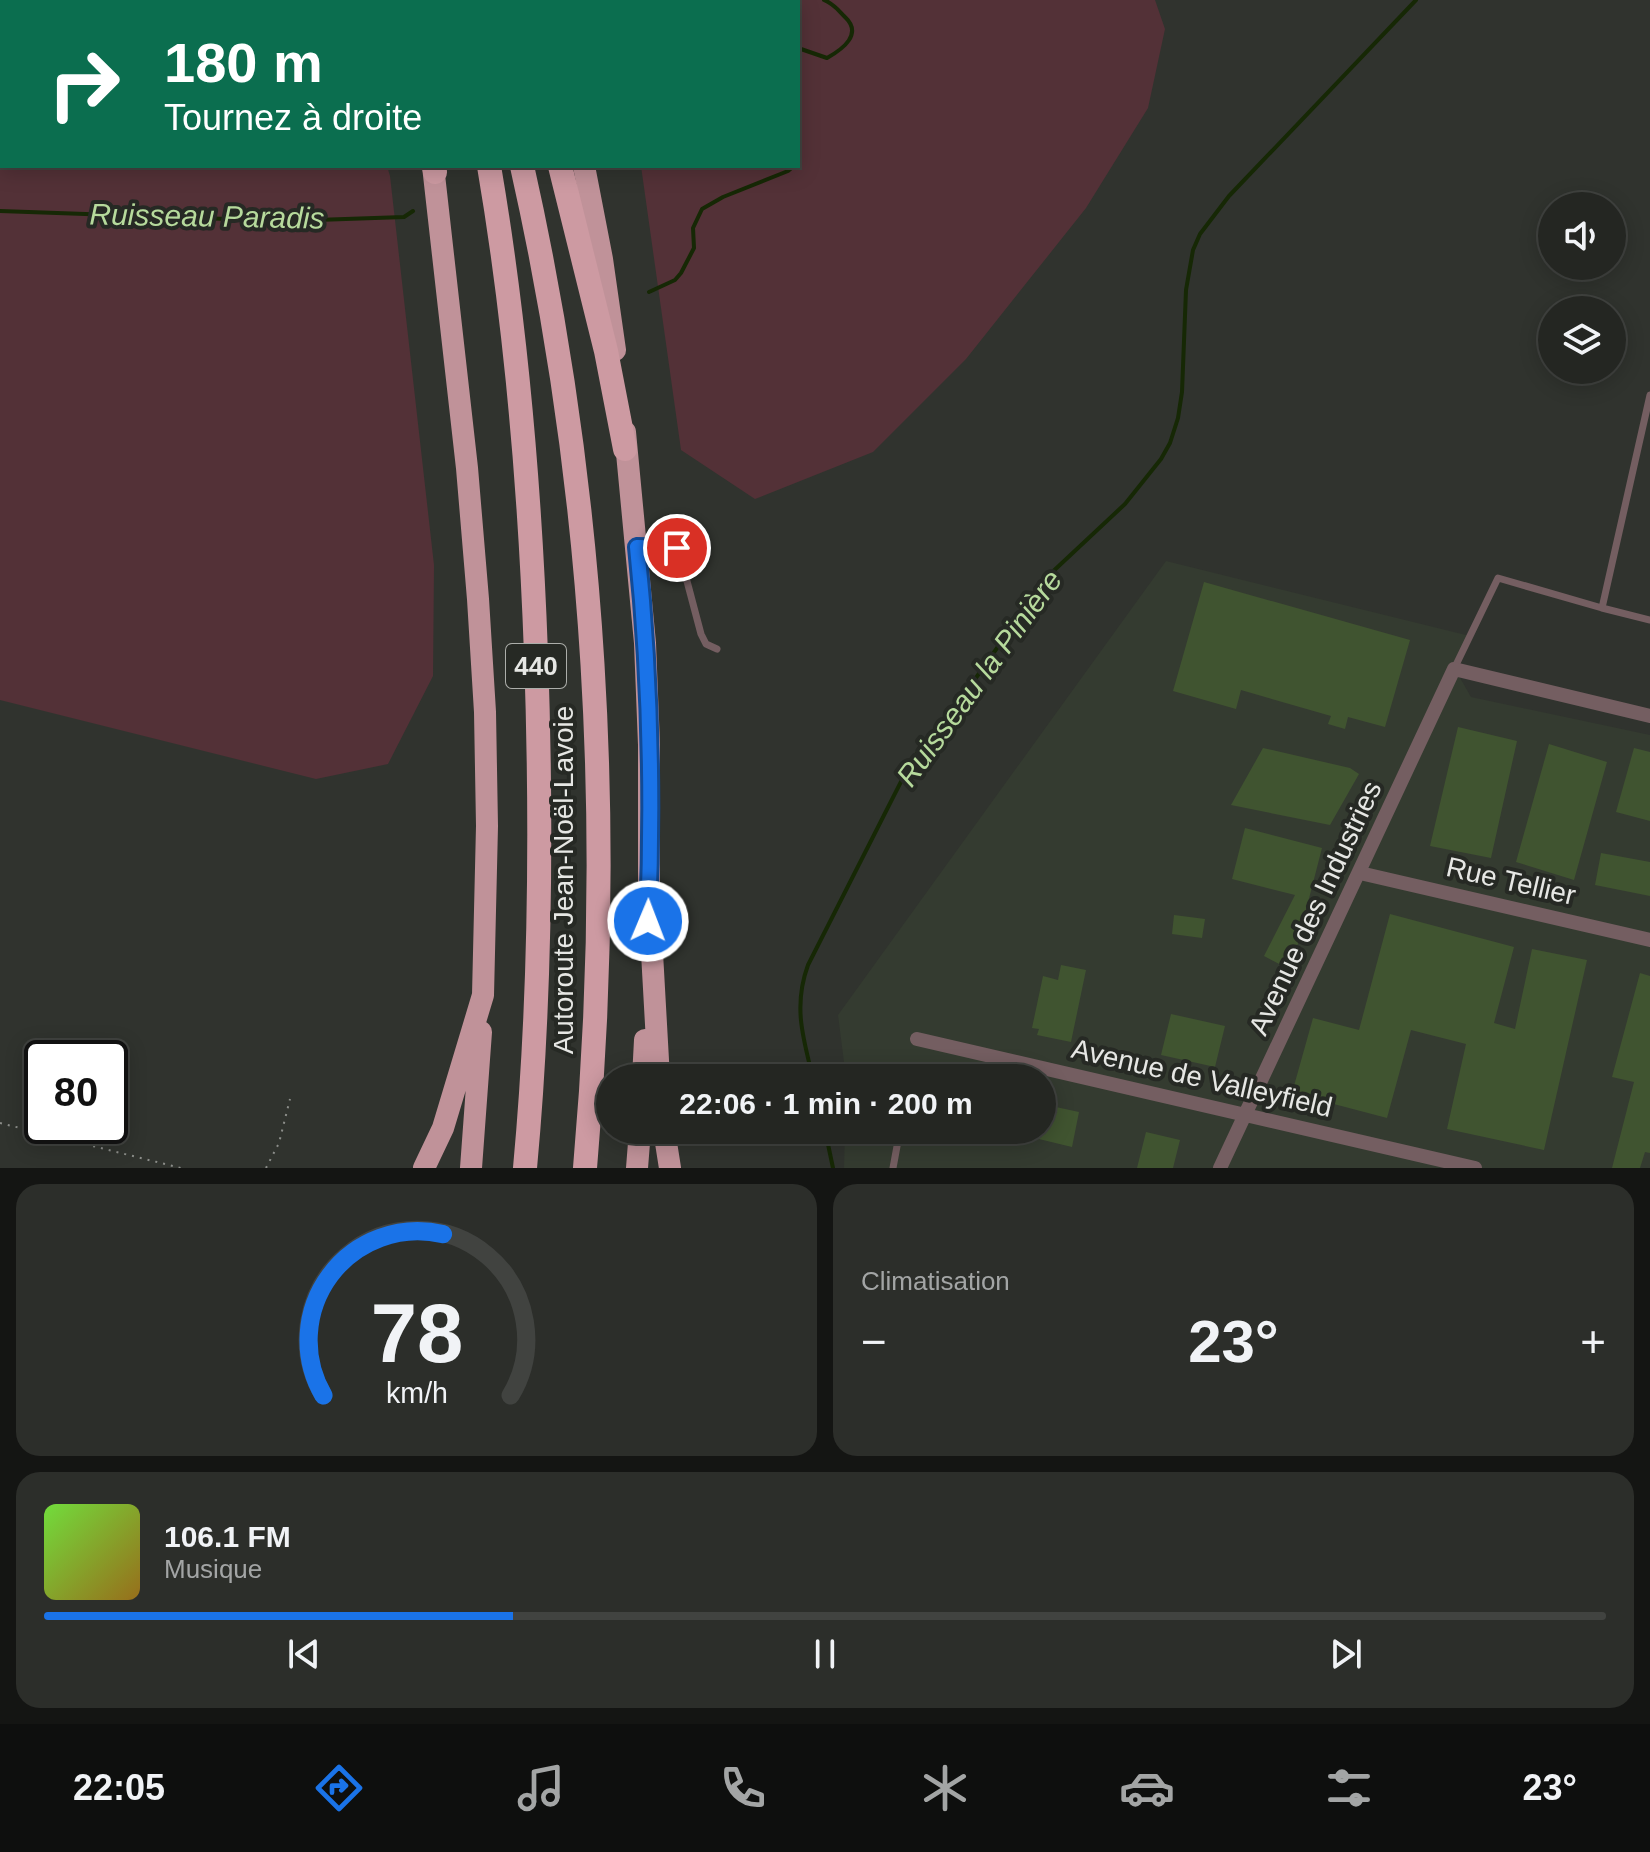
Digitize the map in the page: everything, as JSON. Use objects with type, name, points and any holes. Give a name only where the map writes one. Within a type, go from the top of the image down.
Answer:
[{"type":"highway","points":[[434,168],[467,468],[481,646],[487,790],[483,995],[471,1168]]},
{"type":"highway","name":"Autoroute Jean-Noël-Lavoie","points":[[489,168],[519,373],[530,505],[536,661],[539,901],[535,1030],[525,1168]]},
{"type":"highway","name":"Autoroute Jean-Noël-Lavoie","points":[[522,168],[562,375],[589,605],[596,751],[598,892],[596,1008],[585,1168]]},
{"type":"highway","points":[[560,168],[606,351],[625,449],[637,547],[649,745],[649,899],[643,1064]]},
{"type":"highway","points":[[584,168],[604,273],[624,420],[625,449]]},
{"type":"highway","points":[[649,899],[658,1064]]},
{"type":"highway","points":[[424,1168],[443,1128],[483,995]]},
{"type":"highway","points":[[637,1168],[639,1144]]},
{"type":"highway","points":[[666,1144],[670,1168]]},
{"type":"street","points":[[1454,669],[1650,716]]},
{"type":"street","name":"Avenue des Industries","points":[[1220,1168],[1454,669]]},
{"type":"street","name":"Rue Tellier","points":[[1360,873],[1650,940]]},
{"type":"street","name":"Avenue de Valleyfield","points":[[917,1039],[1475,1168]]},
{"type":"lane","points":[[1602,608],[1650,395]]},
{"type":"lane","points":[[637,547],[666,546],[679,551],[701,634],[706,644],[717,649]]},
{"type":"lane","points":[[1454,669],[1498,578],[1650,620]]},
{"type":"lane","points":[[893,1168],[897,1144]]},
{"type":"path","points":[[266,1168],[279,1143],[290,1099]]},
{"type":"path","points":[[0,1123],[181,1168]]},
{"type":"shaded area","points":[[800,0],[1155,0],[1165,29],[1148,108],[1086,208],[966,359],[873,452],[755,499],[681,450],[641,168],[800,168]]},
{"type":"shaded area","points":[[0,168],[388,168],[434,565],[433,676],[388,764],[316,779],[0,700]]},
{"type":"shaded area","points":[[1166,561],[1470,636],[1455,669],[1471,697],[1650,735],[1650,1168],[844,1168],[845,1144],[1056,1144],[1056,1064],[844,1064],[838,1015]]},
{"type":"building","points":[[1204,582],[1410,640],[1385,727],[1348,717],[1345,729],[1328,724],[1331,716],[1241,690],[1236,709],[1173,691]]},
{"type":"building","points":[[1458,727],[1517,741],[1491,858],[1430,846]]},
{"type":"building","points":[[1549,744],[1607,762],[1574,880],[1516,862]]},
{"type":"building","points":[[1263,748],[1350,768],[1359,774],[1330,825],[1231,805]]},
{"type":"building","points":[[1634,748],[1650,752],[1650,821],[1616,812]]},
{"type":"building","points":[[1245,828],[1322,848],[1305,914],[1310,917],[1287,968],[1264,956],[1295,895],[1232,879]]},
{"type":"building","points":[[1601,853],[1650,862],[1650,896],[1595,885]]},
{"type":"building","points":[[1390,914],[1514,947],[1494,1023],[1515,1029],[1532,949],[1587,960],[1544,1150],[1447,1129],[1466,1044],[1411,1030],[1387,1118],[1292,1093],[1313,1018],[1359,1030]]},
{"type":"building","points":[[1174,915],[1205,919],[1202,938],[1172,934]]},
{"type":"building","points":[[1061,965],[1086,970],[1071,1042],[1037,1035],[1039,1029],[1032,1028],[1043,976],[1058,980]]},
{"type":"building","points":[[1640,973],[1650,976],[1650,1153],[1645,1152],[1640,1168],[1612,1168],[1634,1082],[1612,1077]]},
{"type":"building","points":[[1171,1014],[1225,1026],[1215,1067],[1161,1055]]},
{"type":"building","points":[[1056,1107],[1079,1112],[1072,1147],[1056,1143]]},
{"type":"building","points":[[1146,1132],[1180,1140],[1173,1168],[1137,1168]]},
{"type":"waterway","name":"Ruisseau Paradis","points":[[800,49],[827,58],[849,40],[850,23],[836,7],[824,0]]},
{"type":"waterway","name":"Ruisseau la Pinière","points":[[810,1064],[800,1008],[808,965],[912,760],[966,692],[1047,577],[1125,504],[1170,443],[1182,392],[1186,290],[1193,250],[1200,234],[1229,196],[1416,0]]},
{"type":"waterway","name":"Ruisseau Paradis","points":[[649,292],[675,280],[681,273],[694,248],[693,228],[702,209],[792,168]]},
{"type":"waterway","name":"Ruisseau Paradis","points":[[0,211],[287,221],[404,217],[413,211]]},
{"type":"waterway","name":"Ruisseau la Pinière","points":[[828,1144],[833,1168]]},
{"type":"route","points":[[648,921],[649,745],[637,547],[677,548]]}]
